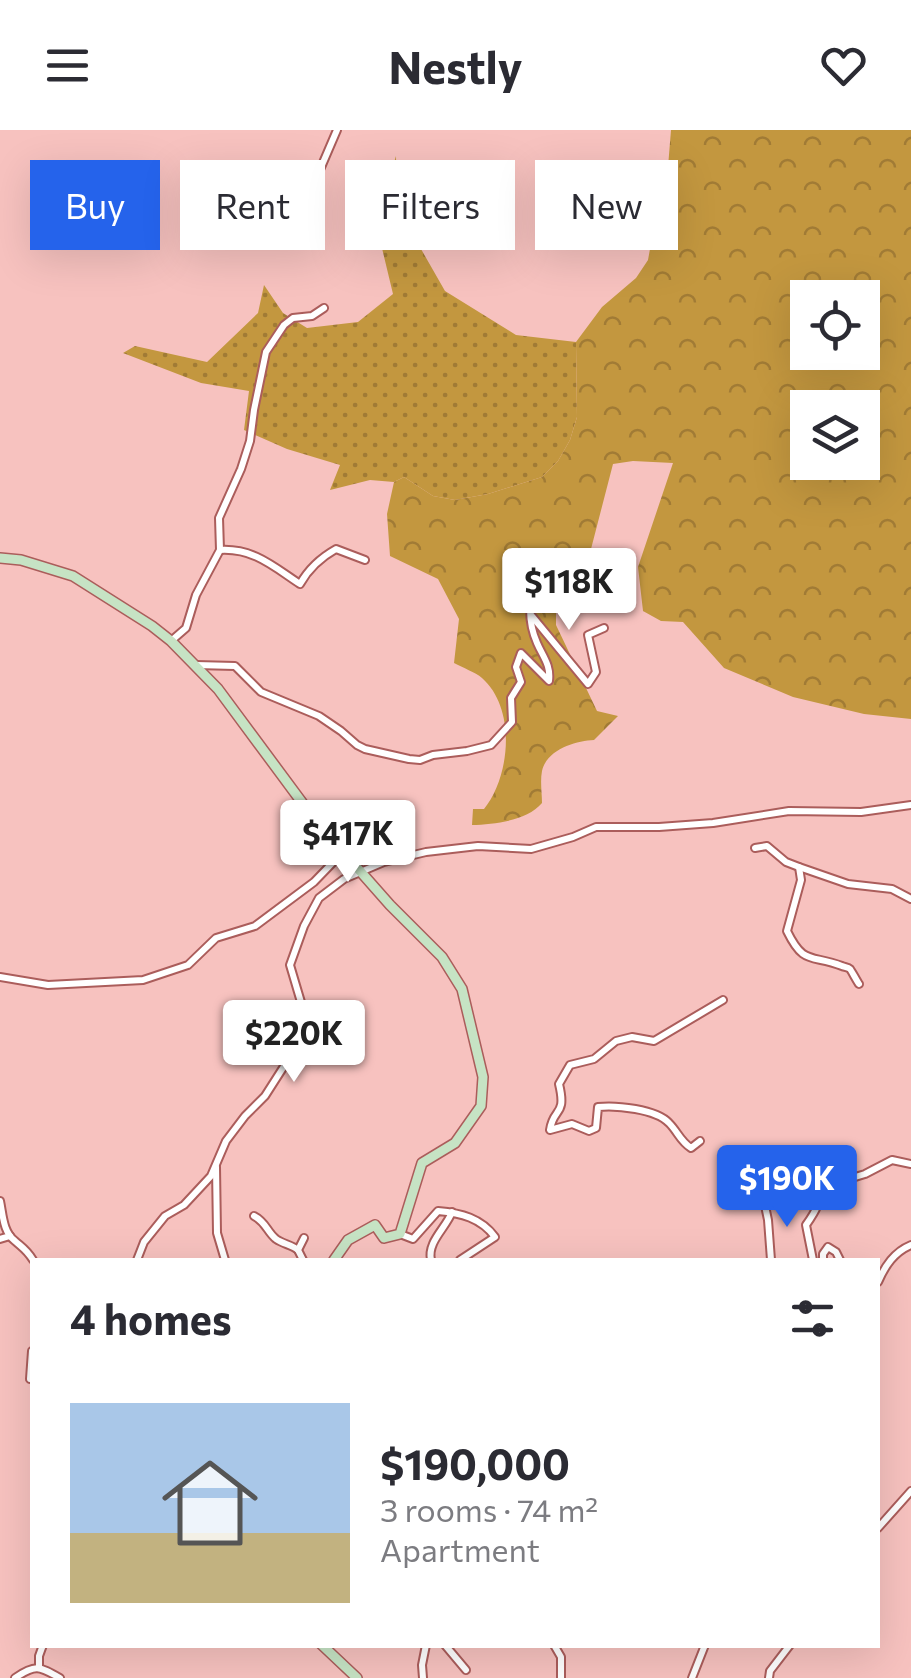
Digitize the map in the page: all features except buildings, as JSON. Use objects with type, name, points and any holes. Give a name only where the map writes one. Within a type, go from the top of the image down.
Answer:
[{"type":"street","points":[[324,160],[336,130]]},
{"type":"street","points":[[171,641],[186,628],[196,596],[220,550],[219,518],[250,441],[266,352],[284,325],[324,308]]},
{"type":"street","points":[[220,550],[264,558],[300,584],[321,558],[336,549],[364,560]]},
{"type":"street","points":[[0,558],[21,560],[73,576],[171,641],[218,689],[315,820],[442,957],[462,990],[484,1077],[481,1106],[455,1143],[422,1163],[400,1234]]},
{"type":"street","points":[[195,665],[235,666],[261,692],[319,716],[365,749],[420,760],[491,745],[512,722],[511,698],[520,682],[516,667],[521,653],[550,681],[551,669],[535,640],[530,615],[532,594],[540,581],[556,572]]},
{"type":"street","points":[[530,615],[588,684],[596,672],[588,635],[604,628]]},
{"type":"street","points":[[138,1258],[144,1242],[165,1216],[184,1205],[211,1176],[226,1141],[266,1096],[304,1035],[306,1018],[290,965],[319,898],[344,879],[404,857],[478,846],[531,849],[596,827],[659,827],[789,812],[860,812],[911,805]]},
{"type":"street","points":[[756,848],[767,846],[786,862],[848,884],[892,889],[911,899]]},
{"type":"street","points":[[0,978],[48,985],[143,980],[188,965],[216,938],[255,926],[314,882],[344,851]]},
{"type":"street","points":[[799,867],[801,880],[787,931],[793,944],[810,958],[850,969],[858,984]]},
{"type":"street","points":[[700,1142],[691,1148],[682,1143],[662,1117],[612,1106],[598,1107],[596,1128],[590,1132],[572,1124],[550,1130],[550,1124],[560,1110],[560,1084],[570,1065],[594,1058],[616,1041],[654,1040],[723,1000]]},
{"type":"street","points":[[821,1194],[829,1185],[865,1174],[892,1160],[911,1164]]},
{"type":"street","points":[[216,1164],[217,1233],[224,1258]]},
{"type":"street","points":[[812,1258],[806,1224],[817,1209],[819,1184],[832,1172]]},
{"type":"street","points":[[0,1201],[10,1236],[32,1258]]},
{"type":"street","points":[[764,1201],[771,1258]]},
{"type":"street","points":[[335,1258],[348,1240],[375,1225],[384,1238],[400,1234],[413,1238],[438,1210],[476,1218],[494,1233],[495,1237],[463,1258]]},
{"type":"street","points":[[430,1258],[429,1252],[452,1212]]},
{"type":"street","points":[[254,1216],[262,1220],[276,1239],[298,1250],[302,1258]]},
{"type":"street","points":[[0,1239],[10,1236]]},
{"type":"street","points":[[298,1250],[304,1238]]},
{"type":"street","points":[[880,1277],[895,1254],[911,1245]]},
{"type":"street","points":[[823,1258],[828,1248],[839,1258]]},
{"type":"street","points":[[880,1526],[911,1491]]},
{"type":"street","points":[[39,1668],[42,1648]]},
{"type":"street","points":[[325,1648],[357,1678]]},
{"type":"street","points":[[423,1678],[425,1648]]},
{"type":"street","points":[[447,1648],[466,1670]]},
{"type":"street","points":[[556,1648],[561,1657],[562,1678]]},
{"type":"street","points":[[692,1678],[704,1648]]},
{"type":"street","points":[[769,1678],[788,1648]]},
{"type":"street","points":[[15,1678],[31,1667],[60,1678]]},
{"type":"green space","points":[[671,130],[911,130],[911,719],[864,714],[793,697],[724,668],[683,622],[661,621],[643,611],[638,567],[673,463],[613,464],[591,549],[583,570],[556,604],[556,625],[597,711],[618,716],[594,740],[571,744],[550,757],[542,771],[542,803],[536,809],[510,820],[472,825],[473,809],[484,809],[500,779],[506,743],[501,707],[479,676],[454,663],[459,619],[438,579],[390,556],[387,514],[394,482],[404,477],[433,496],[455,500],[542,477],[558,461],[577,417],[576,342],[602,307],[636,278],[650,250],[678,250],[678,160],[669,160]]},
{"type":"green space","points":[[382,250],[422,250],[445,291],[516,335],[576,342],[577,417],[558,461],[542,477],[455,500],[433,496],[404,477],[394,482],[370,480],[330,490],[340,465],[287,449],[244,430],[249,391],[201,383],[123,353],[135,346],[207,362],[258,313],[264,285],[283,313],[307,328],[358,322],[393,294]]}]
